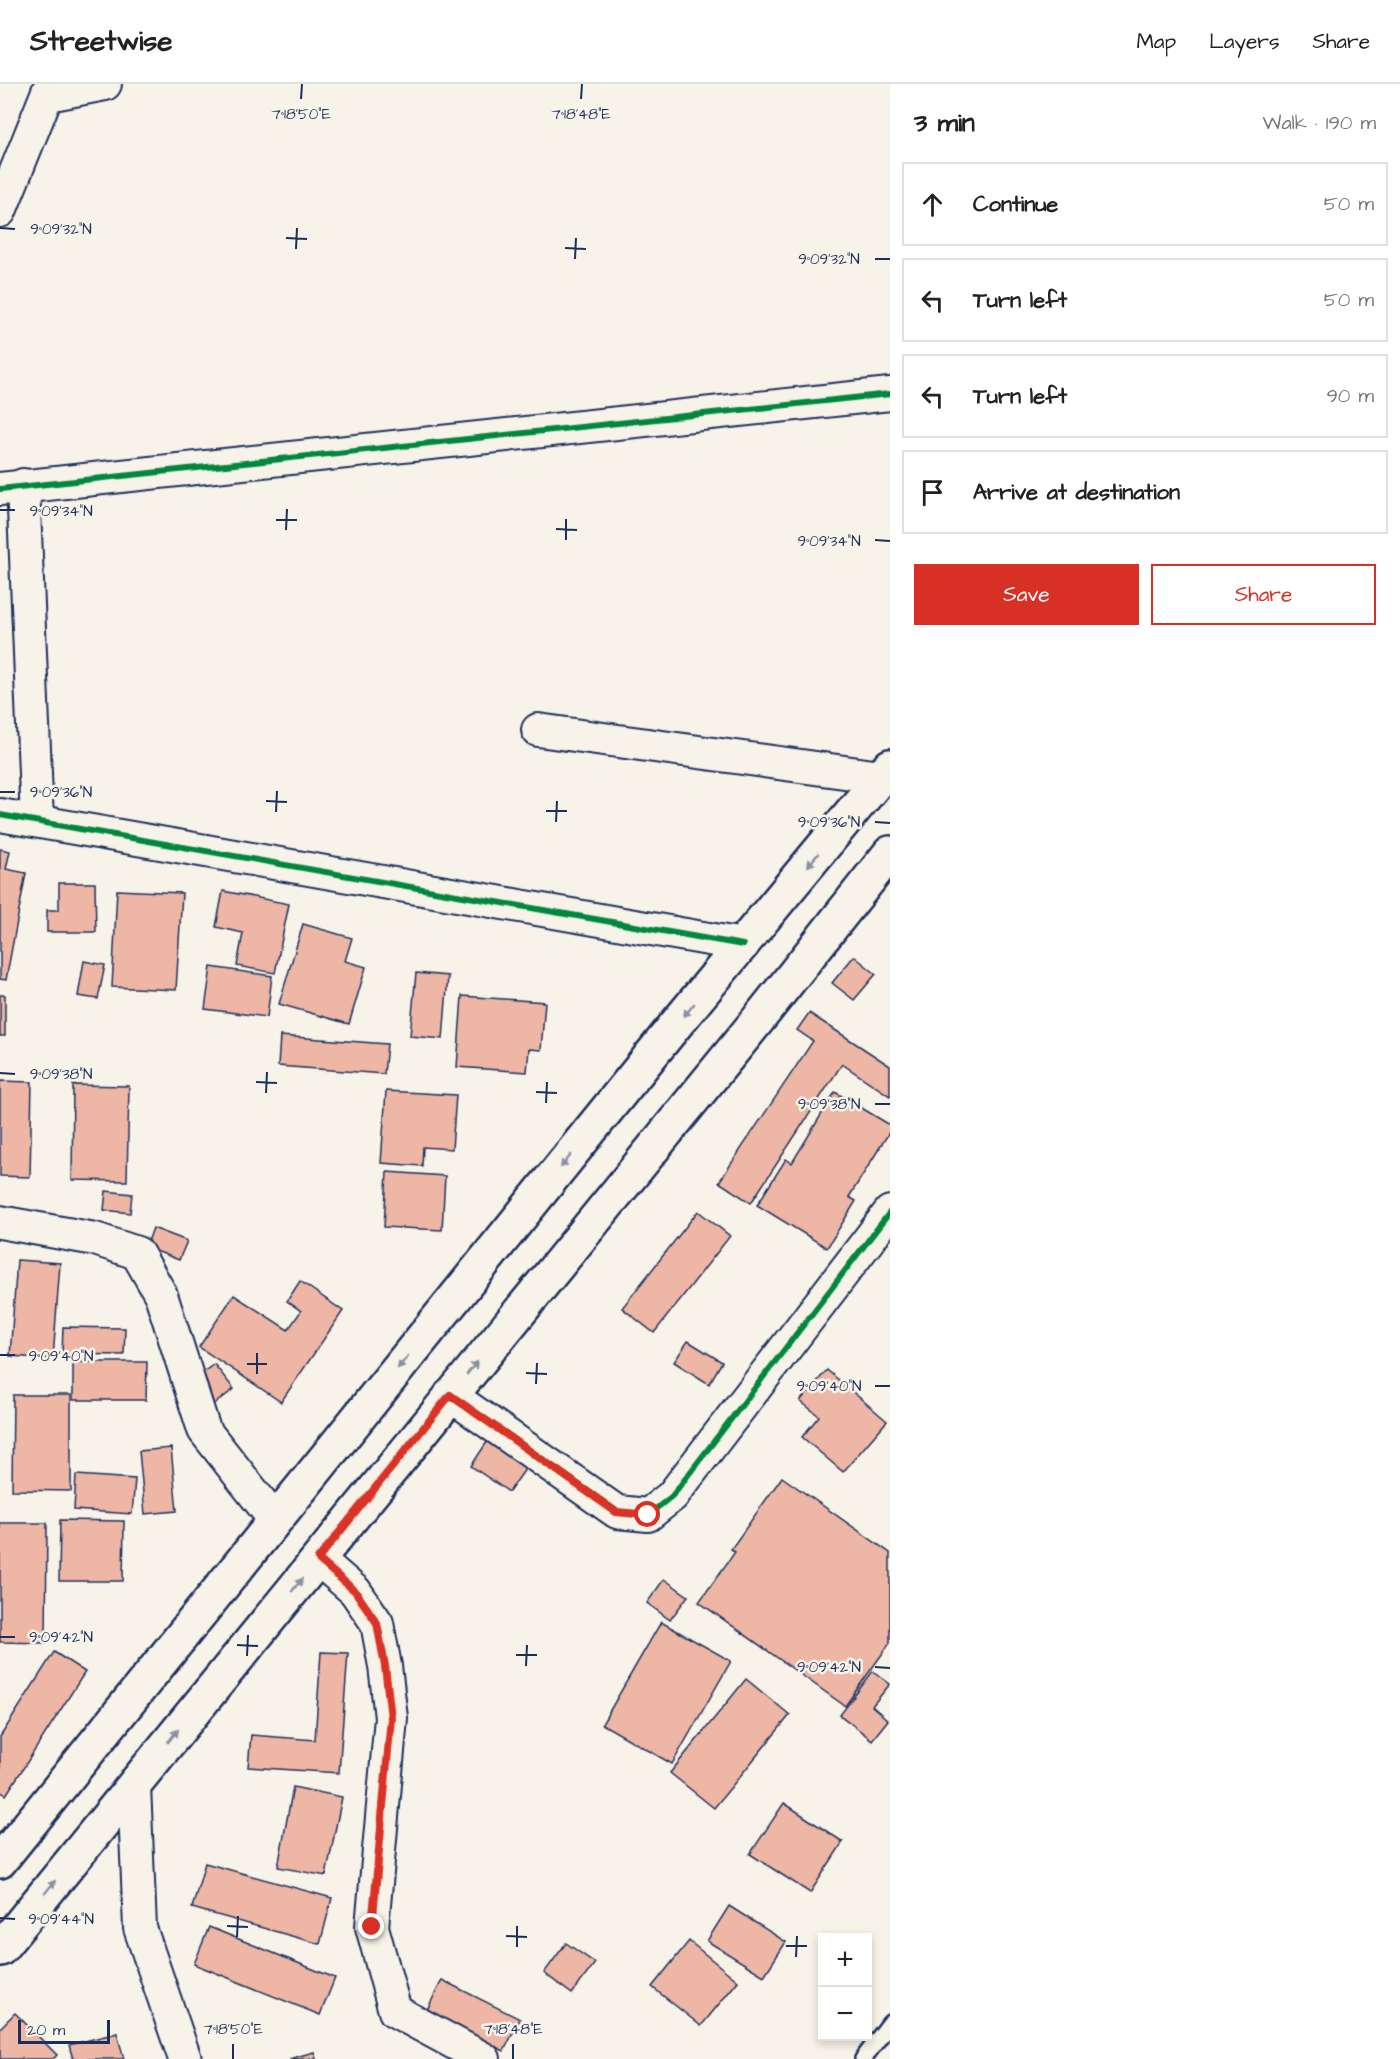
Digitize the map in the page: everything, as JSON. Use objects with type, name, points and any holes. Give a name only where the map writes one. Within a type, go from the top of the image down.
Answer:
[{"type":"main road","points":[[0,1861],[885,772]]},
{"type":"main road","points":[[0,1949],[757,1021],[890,853]]},
{"type":"street","points":[[0,211],[49,90],[105,84]]},
{"type":"street","points":[[37,821],[12,487],[890,394]]},
{"type":"street","points":[[538,730],[885,772]]},
{"type":"street","points":[[0,815],[743,945]]},
{"type":"street","points":[[450,1395],[616,1512],[648,1515],[672,1497],[890,1212]]},
{"type":"street","points":[[0,1222],[94,1239],[137,1253],[161,1295],[204,1430],[275,1520]]},
{"type":"street","points":[[318,1559],[355,1591],[377,1623],[385,1666],[391,1718],[372,1927],[395,2011],[484,2059]]},
{"type":"street","points":[[134,1785],[141,1928],[185,2059]]},
{"type":"lane","points":[[863,2059],[890,2023]]},
{"type":"building","points":[[0,849],[10,851],[6,869],[26,873],[6,980],[0,979]]},
{"type":"building","points":[[59,883],[95,883],[96,932],[47,932],[47,910],[59,910]]},
{"type":"building","points":[[117,890],[182,893],[176,990],[112,987]]},
{"type":"building","points":[[223,891],[289,904],[275,973],[237,966],[243,933],[216,927]]},
{"type":"building","points":[[303,924],[352,938],[345,961],[366,967],[349,1024],[279,1004]]},
{"type":"building","points":[[854,956],[876,974],[854,1000],[832,983]]},
{"type":"building","points":[[84,961],[105,965],[98,999],[78,996]]},
{"type":"building","points":[[211,967],[272,976],[267,1017],[205,1009]]},
{"type":"building","points":[[416,973],[448,976],[443,1039],[410,1036]]},
{"type":"building","points":[[0,995],[5,995],[5,1036],[0,1036]]},
{"type":"building","points":[[462,996],[545,1002],[541,1050],[529,1049],[527,1072],[457,1067]]},
{"type":"building","points":[[809,1013],[890,1066],[890,1096],[842,1064],[751,1203],[719,1182],[813,1041],[797,1030]]},
{"type":"building","points":[[280,1036],[387,1044],[384,1074],[278,1066]]},
{"type":"building","points":[[0,1081],[32,1082],[30,1177],[0,1176]]},
{"type":"building","points":[[73,1085],[129,1086],[127,1181],[72,1180]]},
{"type":"building","points":[[386,1091],[456,1095],[452,1149],[423,1147],[422,1166],[381,1163]]},
{"type":"building","points":[[835,1092],[890,1125],[890,1131],[849,1197],[856,1201],[827,1248],[757,1205],[786,1159],[792,1163]]},
{"type":"building","points":[[387,1172],[445,1176],[442,1230],[384,1227]]},
{"type":"building","points":[[106,1191],[132,1194],[130,1213],[104,1210]]},
{"type":"building","points":[[698,1211],[730,1236],[654,1333],[622,1308]]},
{"type":"building","points":[[153,1228],[187,1241],[179,1260],[146,1247]]},
{"type":"building","points":[[17,1260],[60,1263],[53,1359],[10,1356]]},
{"type":"building","points":[[300,1281],[343,1311],[281,1402],[199,1347],[234,1295],[288,1330],[301,1311],[287,1301]]},
{"type":"building","points":[[63,1327],[125,1328],[124,1355],[62,1354]]},
{"type":"building","points":[[688,1341],[722,1362],[709,1384],[674,1362]]},
{"type":"building","points":[[73,1362],[147,1362],[146,1400],[73,1400]]},
{"type":"building","points":[[214,1364],[234,1389],[213,1405],[193,1380]]},
{"type":"building","points":[[827,1370],[887,1421],[843,1472],[802,1437],[819,1416],[800,1401]]},
{"type":"building","points":[[13,1395],[71,1395],[71,1491],[12,1490]]},
{"type":"building","points":[[489,1439],[528,1465],[509,1492],[471,1466]]},
{"type":"building","points":[[171,1448],[177,1511],[145,1514],[139,1451]]},
{"type":"building","points":[[76,1475],[135,1479],[132,1514],[74,1510]]},
{"type":"building","points":[[782,1477],[890,1553],[890,1643],[845,1706],[699,1602],[735,1552],[731,1549]]},
{"type":"building","points":[[60,1520],[124,1521],[123,1581],[59,1581]]},
{"type":"building","points":[[0,1523],[47,1523],[46,1643],[0,1642]]},
{"type":"building","points":[[664,1579],[688,1596],[670,1620],[647,1603]]},
{"type":"building","points":[[661,1622],[731,1661],[672,1764],[602,1724]]},
{"type":"building","points":[[54,1652],[85,1672],[6,1795],[0,1791],[0,1737]]},
{"type":"building","points":[[321,1652],[348,1653],[339,1773],[248,1767],[251,1735],[315,1740]]},
{"type":"building","points":[[873,1671],[890,1684],[872,1706],[888,1720],[872,1740],[840,1715]]},
{"type":"building","points":[[746,1679],[790,1715],[714,1808],[670,1773]]},
{"type":"building","points":[[293,1787],[342,1797],[326,1876],[278,1867]]},
{"type":"building","points":[[784,1803],[843,1842],[810,1893],[750,1854]]},
{"type":"building","points":[[205,1863],[332,1898],[320,1944],[192,1908]]},
{"type":"building","points":[[729,1906],[786,1942],[764,1976],[707,1941]]},
{"type":"building","points":[[209,1927],[335,1978],[320,2015],[194,1964]]},
{"type":"building","points":[[689,1941],[738,1981],[701,2026],[652,1987]]},
{"type":"building","points":[[566,1943],[595,1963],[572,1994],[544,1973]]},
{"type":"building","points":[[442,1980],[520,2019],[504,2051],[426,2012]]},
{"type":"building","points":[[15,2013],[57,2055],[53,2059],[0,2059],[0,2028]]},
{"type":"building","points":[[117,2033],[124,2059],[73,2059],[69,2045]]},
{"type":"building","points":[[314,2052],[316,2059],[289,2059]]},
{"type":"cycle path","points":[[0,489],[890,394]]},
{"type":"cycle path","points":[[0,815],[743,945]]},
{"type":"cycle path","points":[[450,1395],[617,1512],[648,1515],[672,1496],[890,1212]]},
{"type":"route","points":[[372,1927],[391,1718],[385,1666],[377,1623],[355,1591],[318,1559],[450,1395],[616,1512],[648,1515]]}]
